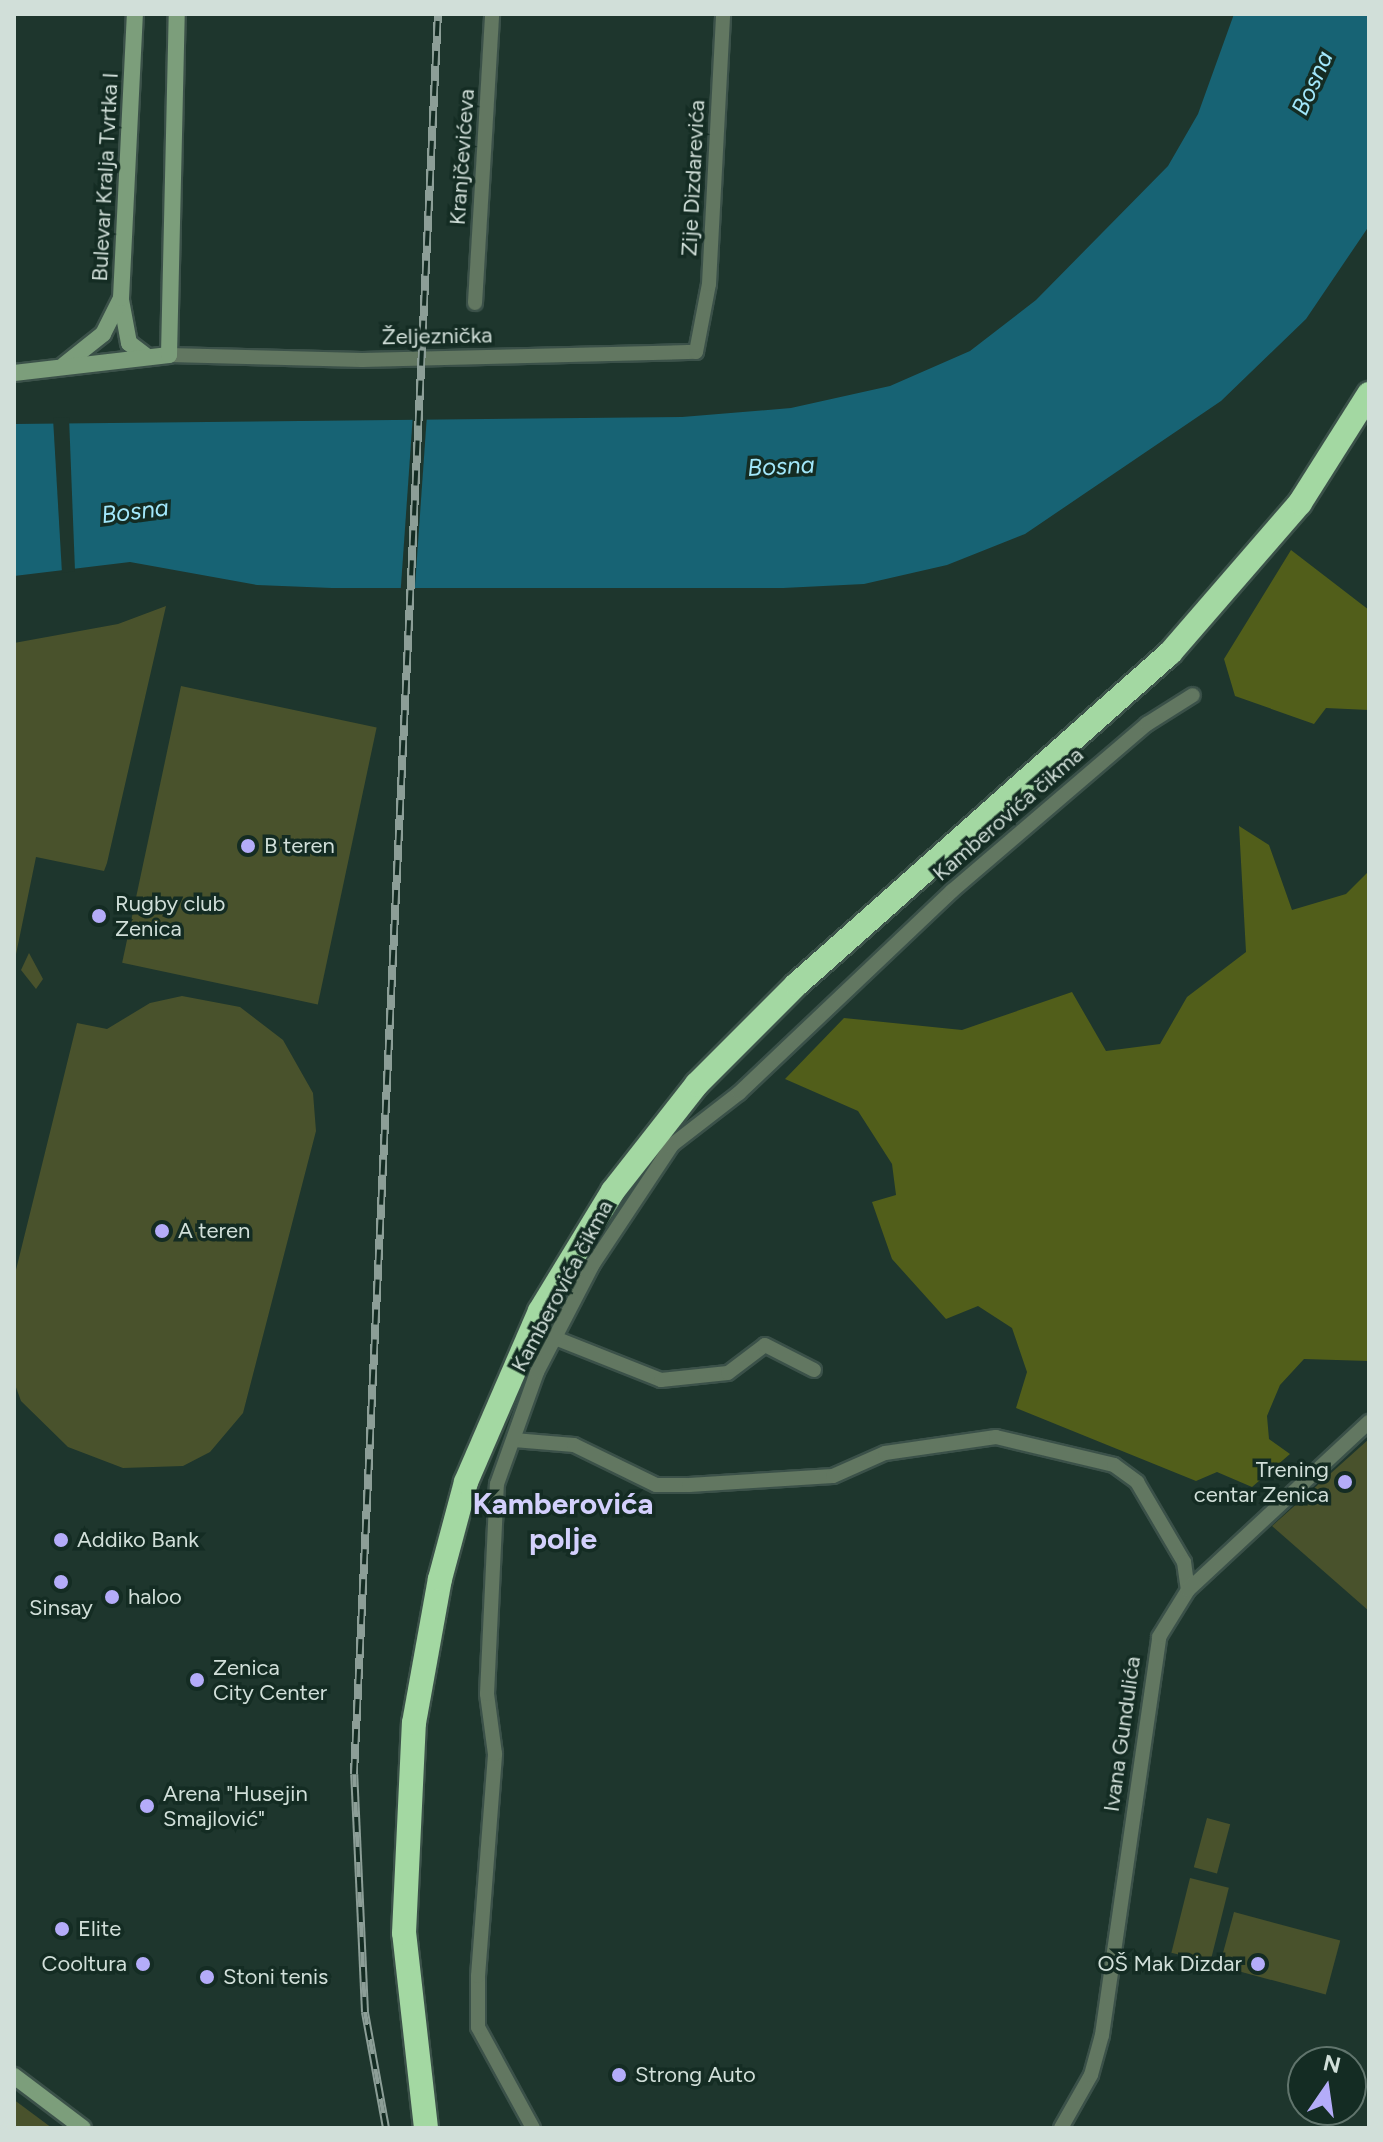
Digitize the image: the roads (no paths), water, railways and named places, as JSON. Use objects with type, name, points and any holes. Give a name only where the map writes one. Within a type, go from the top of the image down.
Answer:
[{"type":"highway","points":[[426,2128],[404,1933],[416,1708],[466,1482],[540,1311],[613,1191],[697,1084],[829,955],[1170,653],[1300,503],[1369,394]]},
{"type":"street","name":"Bulevar Kralja Tvrtka I","points":[[63,365],[103,334],[121,298],[135,14]]},
{"type":"street","points":[[14,373],[169,355],[177,14]]},
{"type":"street","name":"Kranjčevićeva","points":[[475,303],[492,14]]},
{"type":"street","name":"Zije Dizdarevića","points":[[702,345],[723,14]]},
{"type":"street","points":[[121,298],[129,343],[146,356]]},
{"type":"street","name":"Željeznička","points":[[169,355],[362,360],[687,354],[702,345]]},
{"type":"street","name":"Kamberovića čikma","points":[[533,2128],[478,2027],[495,1754],[487,1694],[497,1484],[555,1338],[672,1145],[739,1093],[963,880],[1147,724],[1193,695]]},
{"type":"street","points":[[555,1338],[661,1380],[728,1373],[765,1345],[814,1370]]},
{"type":"street","name":"Ivana Gundulića","points":[[1061,2128],[1091,2075],[1102,2035],[1159,1637],[1188,1590],[1369,1422]]},
{"type":"street","points":[[514,1440],[574,1445],[656,1485],[689,1485],[833,1476],[885,1453],[996,1437],[1114,1465],[1137,1482],[1184,1562],[1188,1590]]},
{"type":"street","points":[[14,2075],[83,2128]]},
{"type":"water","name":"Bosna","points":[[1234,14],[1369,14],[1369,226],[1306,319],[1221,401],[1025,534],[947,565],[864,584],[783,588],[332,588],[257,585],[130,562],[14,576],[14,424],[682,417],[791,408],[890,386],[970,351],[1036,300],[1168,166],[1198,114]]},
{"type":"railway","points":[[386,2128],[365,2012],[354,1774],[438,14]]},
{"type":"place","name":"B teren","points":[[248,846]]},
{"type":"place","name":"Rugby club Zenica","points":[[99,916]]},
{"type":"place","name":"A teren","points":[[162,1231]]},
{"type":"place","name":"Trening centar Zenica","points":[[1345,1482]]},
{"type":"place","name":"Addiko Bank","points":[[61,1540]]},
{"type":"place","name":"Sinsay","points":[[61,1582]]},
{"type":"place","name":"haloo","points":[[112,1597]]},
{"type":"place","name":"Zenica City Center","points":[[197,1680]]},
{"type":"place","name":"Arena \"Husejin Smajlović\"","points":[[147,1806]]},
{"type":"place","name":"Elite","points":[[62,1929]]},
{"type":"place","name":"Cooltura","points":[[143,1964]]},
{"type":"place","name":"OŠ Mak Dizdar","points":[[1258,1964]]},
{"type":"place","name":"Stoni tenis","points":[[207,1977]]},
{"type":"place","name":"Strong Auto","points":[[619,2075]]},
{"type":"district","name":"Kamberovića polje","points":[[563,1521]]}]
